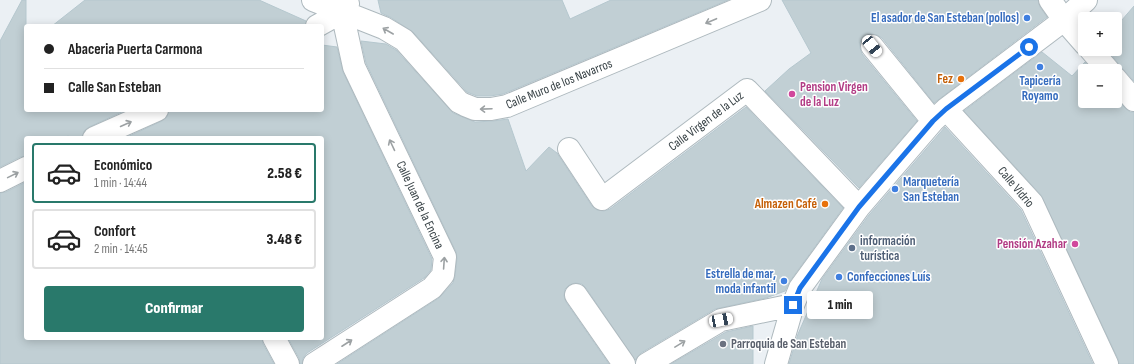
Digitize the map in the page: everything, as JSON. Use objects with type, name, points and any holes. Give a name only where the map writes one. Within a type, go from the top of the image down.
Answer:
[{"type":"street","name":"Calle Muro de los Navarros","points":[[313,0],[347,6],[404,40],[459,102],[475,109],[491,109],[507,106],[760,0]]},
{"type":"street","points":[[1050,0],[1064,20],[1078,36]]},
{"type":"street","points":[[776,364],[793,305],[800,288],[859,207],[939,115],[1064,20],[1086,0]]},
{"type":"street","points":[[320,24],[347,6]]},
{"type":"street","name":"Calle Juan de la Encina","points":[[314,364],[432,288],[443,275],[445,257],[354,67],[347,6]]},
{"type":"street","name":"Calle Vidrio","points":[[872,46],[939,115],[1032,203],[1107,364]]},
{"type":"street","points":[[1096,56],[1103,64]]},
{"type":"street","points":[[1122,86],[1134,100]]},
{"type":"street","name":"Calle Virgen de la Luz","points":[[569,149],[602,199],[747,90],[859,207]]},
{"type":"street","points":[[98,136],[152,112]]},
{"type":"street","points":[[0,181],[24,169]]},
{"type":"street","points":[[576,295],[624,364]]},
{"type":"street","points":[[647,364],[721,320],[793,305]]},
{"type":"street","points":[[275,340],[288,364]]},
{"type":"building","points":[[22,0],[26,0],[26,24],[24,24],[24,112],[122,112],[89,127],[84,131],[83,136],[24,136],[24,156],[0,167],[0,41]]},
{"type":"building","points":[[85,0],[259,0],[306,21],[305,24],[55,24]]},
{"type":"building","points":[[378,0],[562,0],[570,19],[611,0],[728,0],[503,94],[477,96],[467,92],[413,32],[381,13]]},
{"type":"building","points":[[782,0],[1038,0],[1040,7],[1047,17],[934,103],[882,38],[877,35],[870,34],[864,37],[860,42],[862,54],[917,121],[859,188],[765,91],[789,69],[811,53]]},
{"type":"building","points":[[1134,6],[1134,81],[1122,68],[1122,64],[1119,64],[1112,56],[1122,56],[1122,20]]},
{"type":"building","points":[[361,41],[386,44],[396,50],[453,113],[475,122],[508,119],[526,171],[549,147],[557,153],[592,206],[597,210],[604,211],[610,209],[746,107],[843,208],[790,281],[785,291],[766,298],[715,309],[641,353],[635,360],[586,288],[582,284],[575,283],[569,285],[565,289],[564,296],[566,302],[609,364],[337,364],[439,298],[453,283],[457,258],[456,252],[366,63]]},
{"type":"building","points":[[324,45],[337,47],[343,72],[432,259],[431,270],[424,278],[307,353],[303,358],[302,364],[300,364],[299,358],[289,340],[324,340],[324,136],[129,136],[162,121],[167,117],[168,112],[324,112]]},
{"type":"building","points":[[1042,52],[1072,76],[1078,70],[1078,108],[1122,108],[1122,105],[1130,112],[1134,112],[1134,364],[1119,364],[1041,195],[964,111]]},
{"type":"building","points":[[945,127],[1021,210],[1093,364],[789,364],[798,334],[822,279],[869,215]]},
{"type":"building","points":[[24,183],[24,340],[262,340],[274,364],[0,364],[0,193],[6,192]]},
{"type":"building","name":"Parroquia de San Esteban","points":[[753,326],[753,364],[671,364],[726,332]]},
{"type":"place","name":"El asador de San Esteban (pollos)","points":[[1027,18]]},
{"type":"place","name":"Tapicería Royamo","points":[[1040,67]]},
{"type":"place","name":"Fez","points":[[961,79]]},
{"type":"place","name":"Pension Virgen de la Luz","points":[[792,94]]},
{"type":"place","name":"Marquetería San Esteban","points":[[895,189]]},
{"type":"place","name":"Almazen Café","points":[[825,204]]},
{"type":"place","name":"Pensión Azahar","points":[[1075,244]]},
{"type":"place","name":"información turística","points":[[852,248]]},
{"type":"place","name":"Confecciones Luís","points":[[839,277]]},
{"type":"place","name":"Estrella de mar, moda infantil","points":[[784,281]]},
{"type":"place","name":"Parroquia de San Esteban","points":[[723,344]]},
{"type":"route","points":[[793,305],[800,288],[859,207],[933,121],[946,109],[1029,47]]}]
